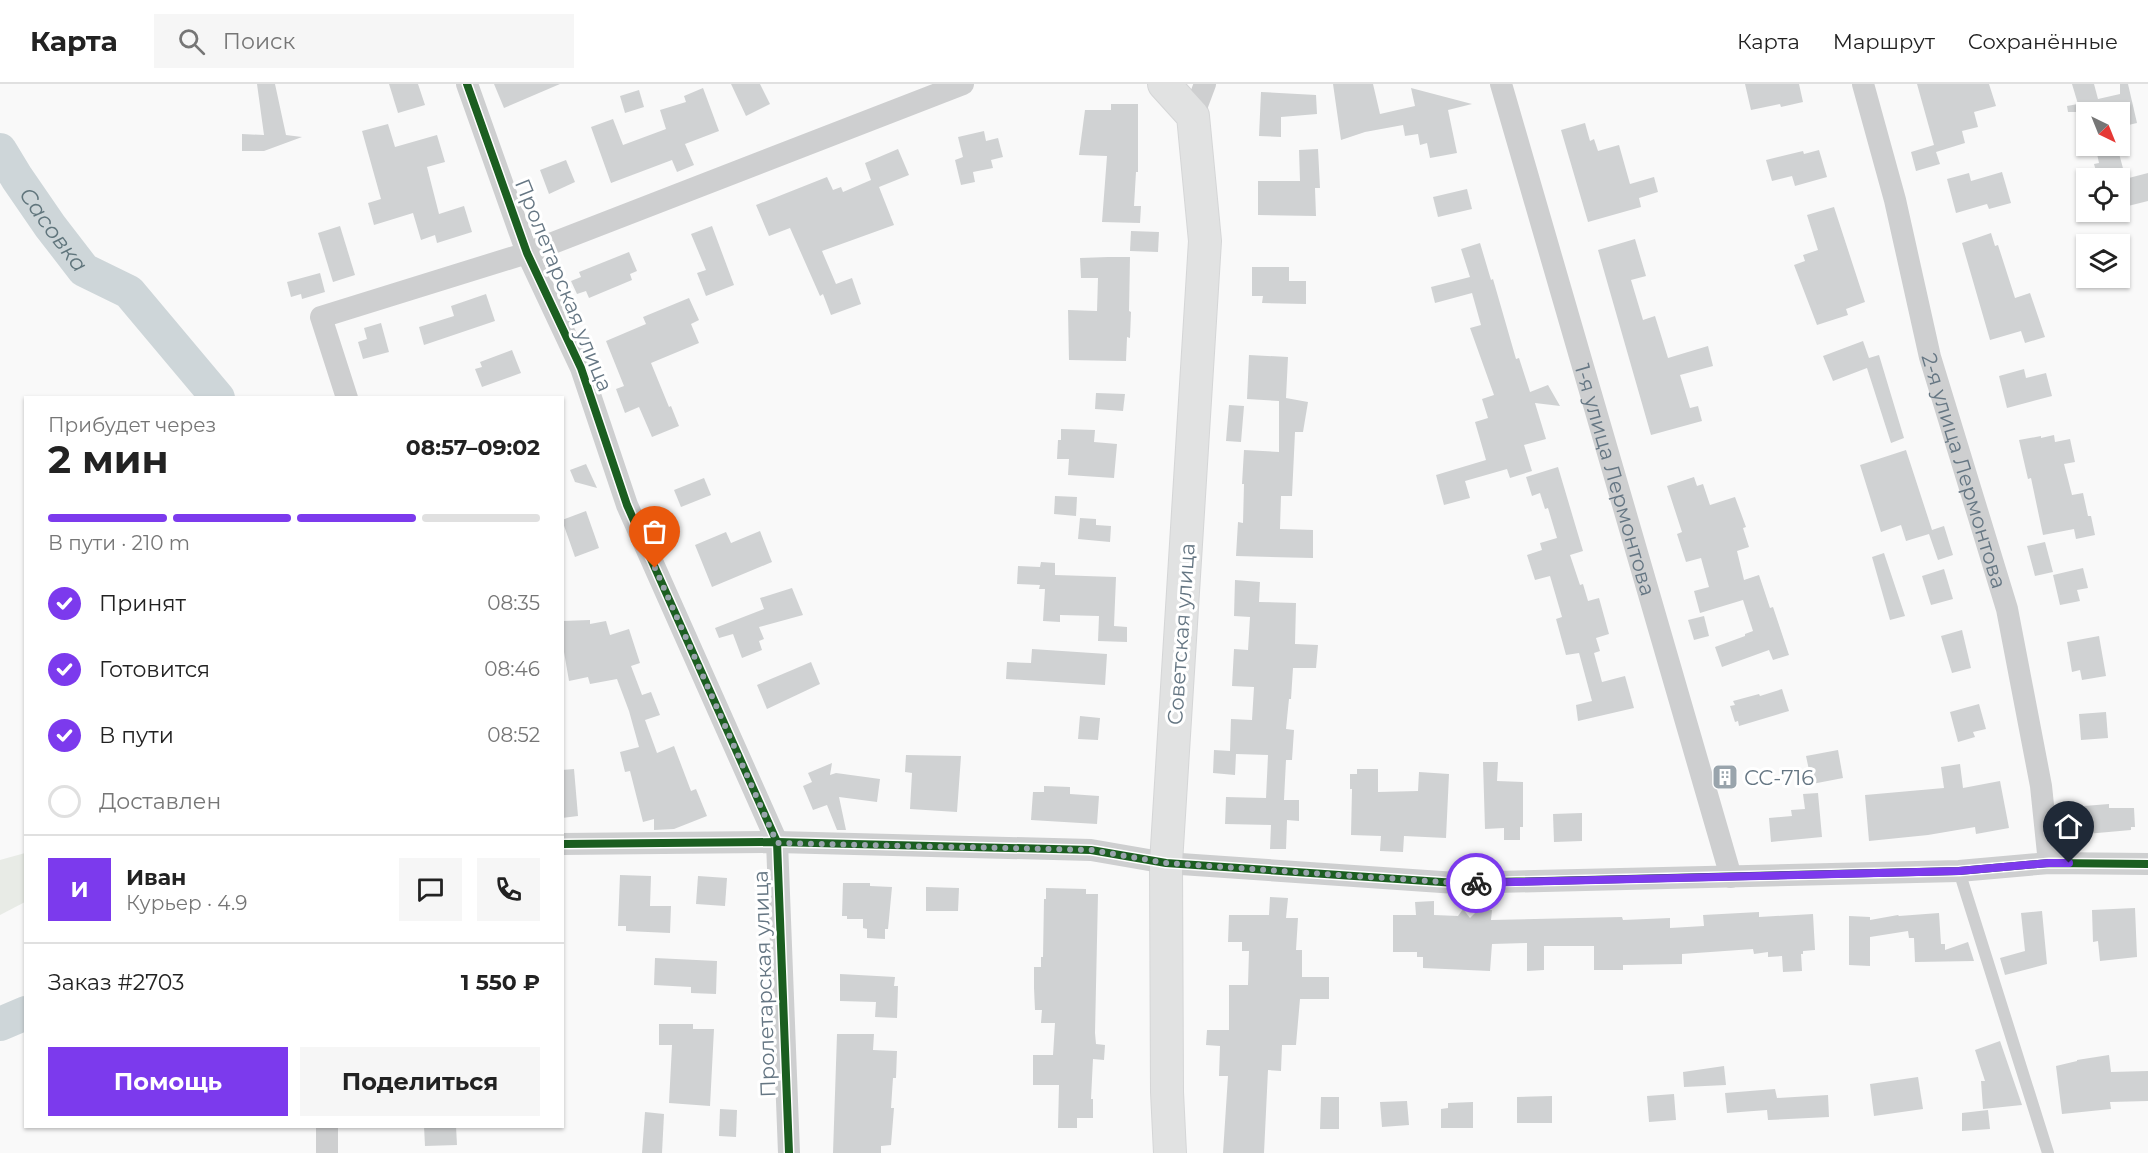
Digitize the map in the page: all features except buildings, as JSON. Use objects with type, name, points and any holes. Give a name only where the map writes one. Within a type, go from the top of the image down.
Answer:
[{"type":"street","name":"Пролетарская улица","points":[[466,84],[527,253],[581,368],[627,505],[777,843],[789,1153]]},
{"type":"street","points":[[346,396],[321,317],[527,253],[963,84]]},
{"type":"street","points":[[1164,84],[1193,116]]},
{"type":"street","name":"Советская улица","points":[[1170,1153],[1167,1092],[1166,863],[1205,241],[1193,116],[1205,84]]},
{"type":"street","name":"1-я улица Лермонтова","points":[[1501,84],[1731,877]]},
{"type":"street","name":"2-я улица Лермонтова","points":[[1863,84],[1895,200],[1930,357],[2007,609],[2040,786],[2049,863]]},
{"type":"street","points":[[564,844],[777,843],[1091,850],[1166,863],[1456,883],[1959,871],[2049,863],[2148,864]]},
{"type":"street","points":[[327,1128],[327,1153]]},
{"type":"lane","points":[[1959,871],[2048,1153]]},
{"type":"shaded area","points":[[24,853],[24,903],[0,915],[0,860]]},
{"type":"waterway","name":"Сасовка","points":[[0,150],[50,226],[84,270],[129,292],[216,396]]},
{"type":"waterway","name":"Сасовка","points":[[0,1024],[24,1014]]},
{"type":"cycle path","points":[[467,84],[527,253],[581,368],[627,505],[777,842],[789,1153]]},
{"type":"cycle path","points":[[564,844],[777,842],[1091,850],[1166,863],[1456,883],[1959,871],[2049,863],[2148,864]]},
{"type":"way so far","points":[[655,568],[777,843],[1091,850],[1166,863],[1476,883]]},
{"type":"place","name":"СС-716","points":[[1725,777]]},
{"type":"route","points":[[1476,883],[1959,871],[2069,863]]}]
